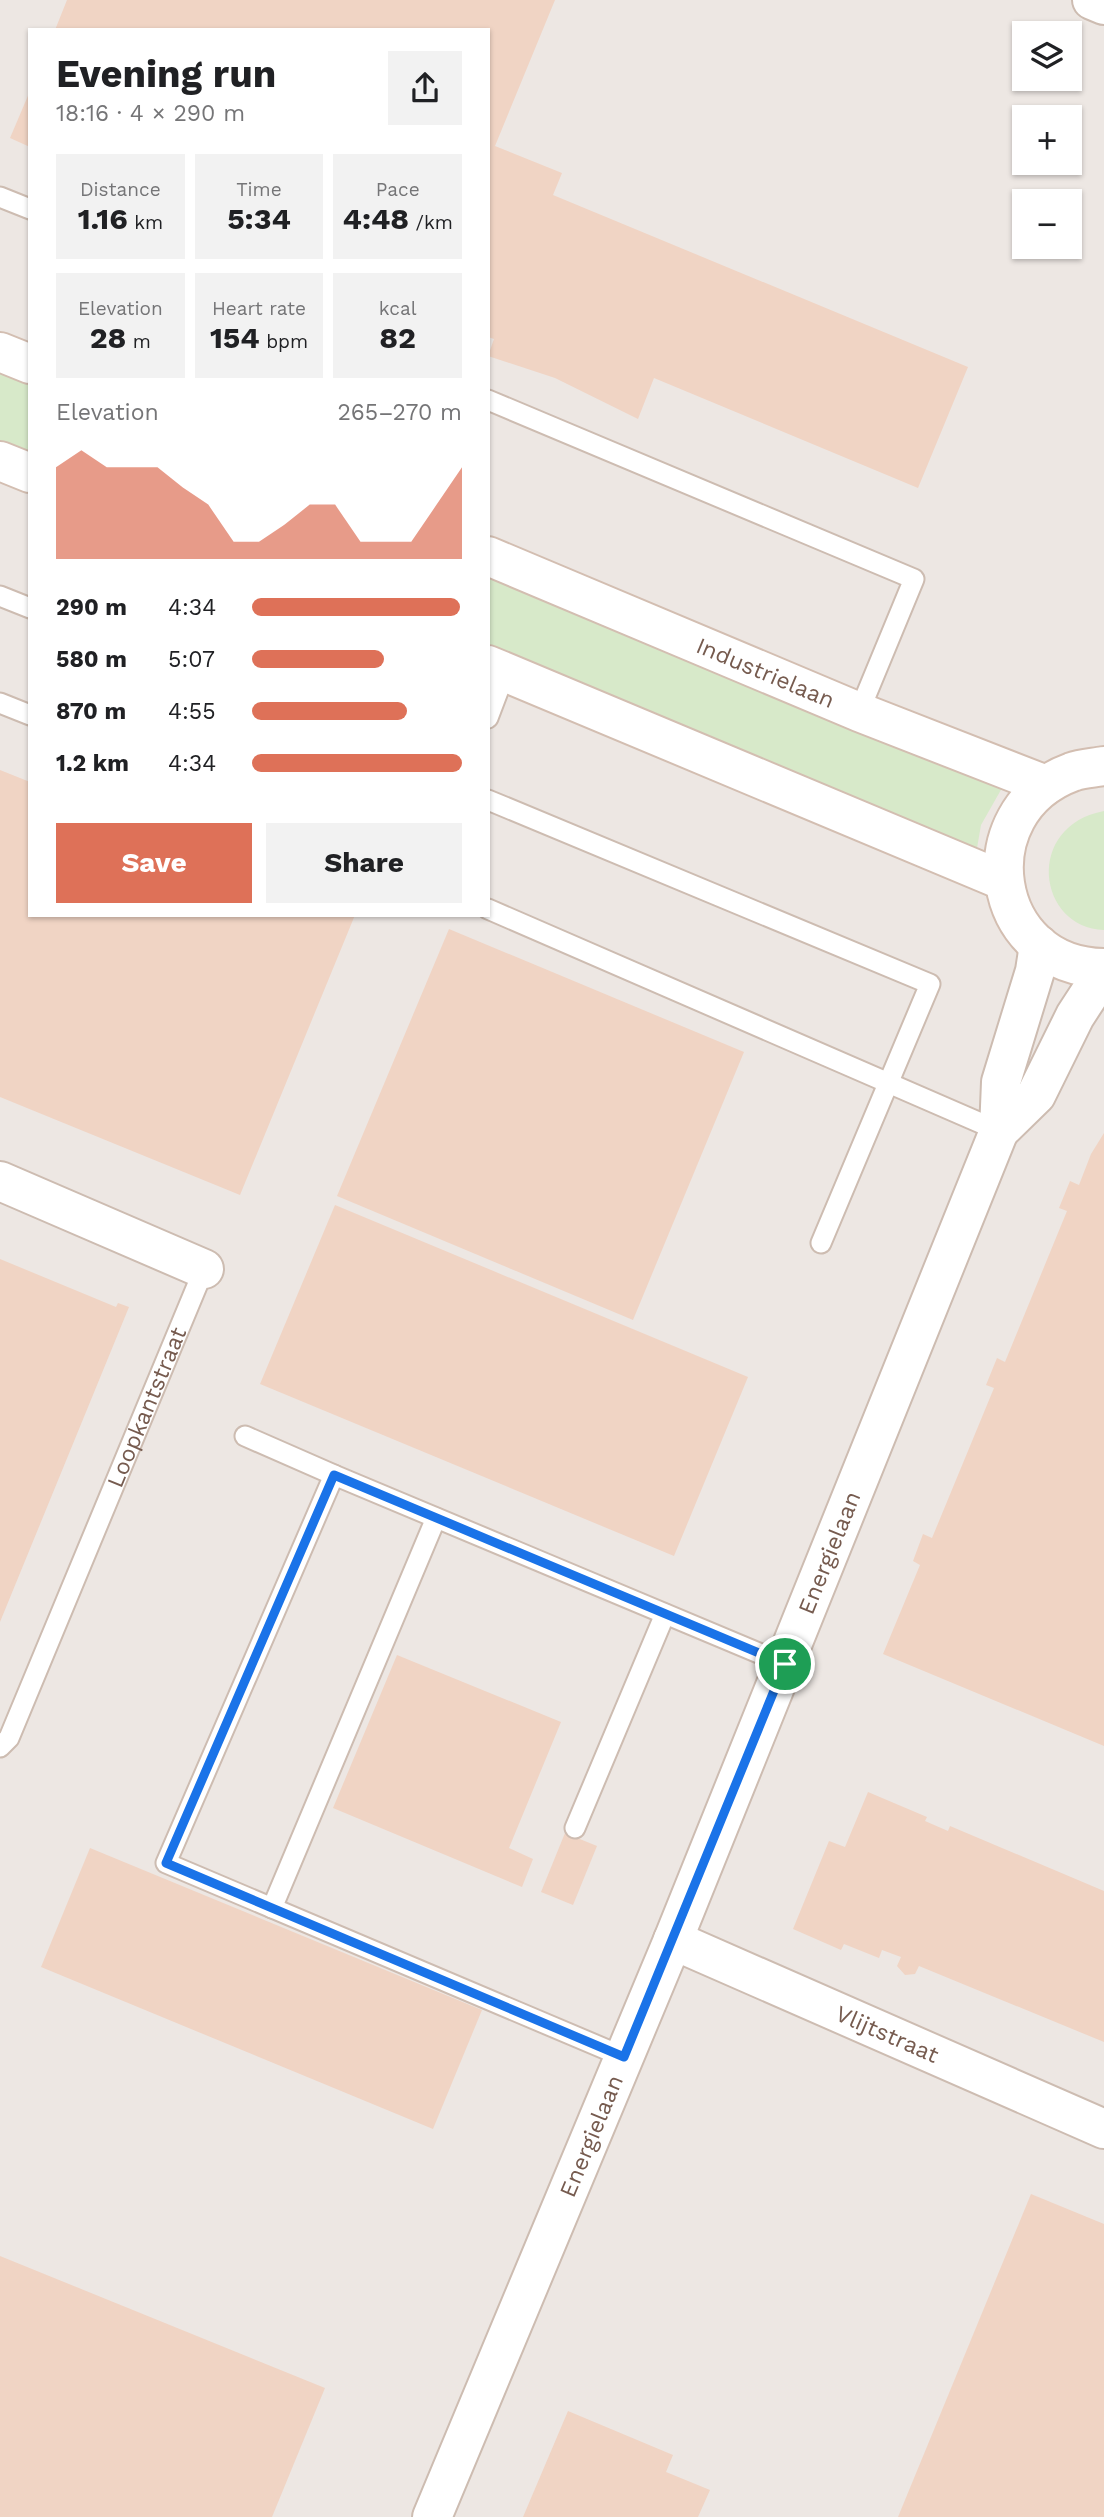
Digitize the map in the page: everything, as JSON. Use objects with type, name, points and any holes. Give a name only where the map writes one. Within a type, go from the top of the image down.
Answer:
[{"type":"street","points":[[1093,0],[1104,5]]},
{"type":"street","points":[[0,352],[28,363]]},
{"type":"street","points":[[0,461],[28,472]]},
{"type":"street","name":"Industrielaan","points":[[490,557],[859,712],[1046,785]]},
{"type":"street","points":[[497,669],[1004,881]]},
{"type":"street","points":[[1104,766],[1074,771],[1046,785],[1031,797],[1019,813],[1006,840],[1004,881],[1017,920],[1039,945],[1066,961],[1090,968],[1104,968]]},
{"type":"street","name":"Energielaan","points":[[432,2517],[673,1940],[999,1131],[1002,1082],[1035,971],[1039,945]]},
{"type":"street","name":"Energielaan","points":[[999,1131],[1035,1095],[1075,1016],[1104,978]]},
{"type":"street","name":"Loopkantstraat","points":[[0,1181],[204,1269]]},
{"type":"street","name":"Vlijtstraat","points":[[673,1940],[1104,2129]]},
{"type":"lane","points":[[0,197],[28,208]]},
{"type":"lane","points":[[490,401],[914,579],[859,712]]},
{"type":"lane","points":[[0,596],[28,607]]},
{"type":"lane","points":[[490,707],[497,669]]},
{"type":"lane","points":[[0,703],[28,714]]},
{"type":"lane","points":[[490,801],[930,984],[821,1243]]},
{"type":"lane","points":[[490,910],[999,1131]]},
{"type":"lane","name":"Loopkantstraat","points":[[0,1747],[9,1738],[204,1269]]},
{"type":"lane","points":[[245,1436],[785,1664]]},
{"type":"lane","points":[[334,1475],[166,1863],[624,2057]]},
{"type":"lane","points":[[272,1908],[436,1518]]},
{"type":"lane","points":[[575,1828],[665,1614]]},
{"type":"shaded area","points":[[0,0],[1104,0],[1104,2517],[0,2517]]},
{"type":"green space","points":[[0,366],[28,377],[28,461],[0,450]]},
{"type":"green space","points":[[490,573],[1002,788],[981,825],[976,854],[490,656]]},
{"type":"green space","points":[[1104,811],[1104,930],[1081,925],[1064,913],[1053,895],[1049,875],[1051,855],[1061,836],[1078,820]]},
{"type":"building","points":[[67,0],[555,0],[495,146],[562,173],[553,195],[968,367],[918,488],[654,378],[638,419],[555,378],[490,357],[494,339],[490,338],[490,28],[56,28]]},
{"type":"building","points":[[28,96],[28,146],[10,138]]},
{"type":"building","points":[[0,770],[28,781],[28,917],[354,917],[240,1195],[0,1097]]},
{"type":"building","points":[[449,929],[744,1052],[633,1320],[337,1196]]},
{"type":"building","points":[[1104,1133],[1104,1746],[883,1654],[920,1565],[913,1561],[923,1534],[932,1538],[994,1388],[986,1385],[997,1358],[1005,1362],[1067,1211],[1059,1208],[1070,1181],[1079,1185],[1091,1154]]},
{"type":"building","points":[[335,1205],[748,1377],[674,1556],[260,1384]]},
{"type":"building","points":[[0,1259],[116,1307],[118,1303],[129,1307],[0,1622]]},
{"type":"building","points":[[397,1655],[561,1722],[509,1848],[533,1859],[522,1887],[333,1808]]},
{"type":"building","points":[[868,1792],[927,1817],[925,1821],[948,1831],[950,1826],[1104,1891],[1104,2042],[919,1966],[915,1974],[905,1975],[897,1966],[901,1957],[882,1950],[879,1958],[844,1944],[841,1950],[793,1929],[829,1841],[845,1847]]},
{"type":"building","points":[[565,1833],[597,1846],[573,1905],[541,1892]]},
{"type":"building","points":[[90,1848],[482,2010],[433,2129],[41,1967]]},
{"type":"building","points":[[1031,2194],[1104,2224],[1104,2517],[898,2517]]},
{"type":"building","points":[[0,2256],[325,2388],[272,2517],[0,2517]]},
{"type":"building","points":[[568,2411],[673,2455],[666,2472],[710,2490],[698,2517],[523,2517]]},
{"type":"route","points":[[334,1475],[785,1664],[624,2057],[166,1863],[334,1475]]}]
